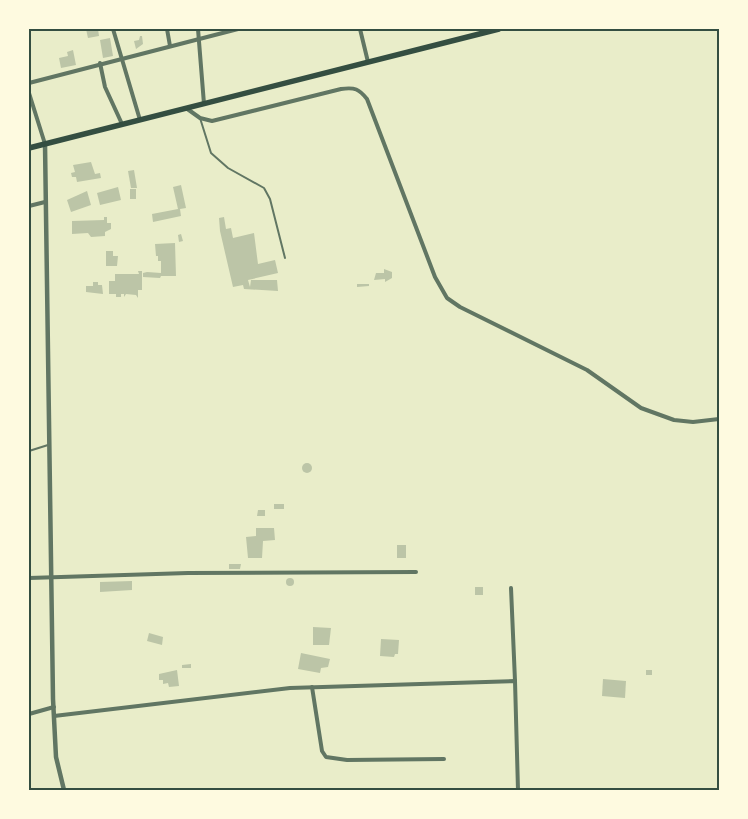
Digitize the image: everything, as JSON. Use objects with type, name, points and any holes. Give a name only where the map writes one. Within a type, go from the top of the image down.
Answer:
[{"type":"main road","points":[[29,148],[499,29]]},
{"type":"street","points":[[113,29],[120,58],[140,120]]},
{"type":"street","points":[[167,29],[170,46]]},
{"type":"street","points":[[198,29],[204,104]]},
{"type":"street","points":[[29,83],[238,29]]},
{"type":"street","points":[[360,29],[368,62]]},
{"type":"street","points":[[100,64],[105,87],[122,124]]},
{"type":"street","points":[[186,108],[200,118],[212,121],[341,88],[353,87],[359,90],[367,99],[435,277],[447,298],[486,322],[587,370],[641,408],[674,420],[693,422],[719,419]]},
{"type":"street","points":[[29,93],[45,144],[44,202],[54,716],[56,757],[64,790]]},
{"type":"street","points":[[29,114],[36,117]]},
{"type":"street","points":[[29,206],[44,202]]},
{"type":"street","points":[[29,578],[188,573],[416,572]]},
{"type":"street","points":[[511,588],[518,790]]},
{"type":"street","points":[[54,716],[312,687],[515,681]]},
{"type":"street","points":[[312,687],[322,752],[326,757],[347,760],[444,759]]},
{"type":"street","points":[[29,714],[54,708]]},
{"type":"lane","points":[[200,118],[211,153],[228,168],[264,188],[270,199],[285,258]]},
{"type":"lane","points":[[29,451],[49,444]]},
{"type":"building","points":[[86,29],[98,29],[99,36],[88,38]]},
{"type":"building","points":[[140,36],[142,36],[143,44],[136,49],[134,41],[139,40]]},
{"type":"building","points":[[110,38],[113,56],[103,58],[100,40]]},
{"type":"building","points":[[73,50],[76,65],[61,68],[59,58],[68,56],[67,52]]},
{"type":"building","points":[[91,162],[95,174],[100,173],[101,178],[77,182],[76,177],[72,177],[71,173],[75,172],[73,165]]},
{"type":"building","points":[[134,170],[137,188],[131,188],[128,171]]},
{"type":"building","points":[[181,185],[186,208],[180,209],[181,216],[153,222],[152,214],[178,209],[173,187]]},
{"type":"building","points":[[118,187],[121,200],[100,205],[97,193]]},
{"type":"building","points":[[130,189],[136,189],[136,199],[130,199]]},
{"type":"building","points":[[87,191],[91,205],[71,212],[67,200]]},
{"type":"building","points":[[104,217],[107,217],[107,223],[111,223],[111,229],[105,232],[105,236],[91,237],[88,233],[72,234],[72,221],[104,220]]},
{"type":"building","points":[[224,217],[226,229],[231,228],[233,238],[254,233],[258,264],[275,260],[278,273],[248,280],[250,287],[251,280],[277,280],[278,291],[244,289],[243,285],[233,287],[220,231],[219,218]]},
{"type":"building","points":[[181,234],[183,241],[179,242],[178,235]]},
{"type":"building","points":[[175,243],[176,276],[161,276],[160,278],[143,277],[143,273],[147,272],[161,273],[161,261],[158,261],[158,256],[156,256],[155,244]]},
{"type":"building","points":[[106,251],[113,251],[113,256],[118,256],[117,266],[106,266]]},
{"type":"building","points":[[384,269],[392,272],[392,278],[385,282],[385,279],[374,280],[376,273],[384,273]]},
{"type":"building","points":[[138,271],[142,271],[142,290],[138,290],[138,298],[136,295],[126,294],[124,297],[124,294],[121,294],[121,297],[116,297],[116,294],[109,294],[109,281],[115,281],[115,274],[139,274]]},
{"type":"building","points":[[93,282],[98,282],[98,285],[102,285],[103,294],[86,292],[86,286],[93,286]]},
{"type":"building","points":[[357,284],[369,284],[369,286],[357,287]]},
{"type":"building","points":[[307,463],[312,468],[307,473],[302,468]]},
{"type":"building","points":[[274,504],[284,504],[284,509],[274,509]]},
{"type":"building","points":[[258,510],[265,510],[265,516],[257,516]]},
{"type":"building","points":[[256,528],[274,528],[275,540],[263,541],[262,558],[248,558],[246,537],[256,536]]},
{"type":"building","points":[[397,545],[406,545],[406,558],[397,558]]},
{"type":"building","points":[[229,564],[241,564],[240,569],[229,569]]},
{"type":"building","points":[[290,578],[294,582],[290,586],[286,582]]},
{"type":"building","points":[[132,581],[132,590],[100,592],[100,582]]},
{"type":"building","points":[[475,587],[483,587],[483,595],[475,595]]},
{"type":"building","points":[[313,627],[331,628],[329,645],[313,645]]},
{"type":"building","points":[[149,633],[163,637],[162,645],[147,641]]},
{"type":"building","points":[[381,639],[399,640],[398,654],[395,654],[394,657],[380,656]]},
{"type":"building","points":[[301,653],[330,659],[328,667],[321,668],[320,673],[298,669]]},
{"type":"building","points":[[191,664],[191,668],[182,668],[182,665]]},
{"type":"building","points":[[177,670],[179,686],[169,687],[168,683],[163,684],[163,680],[159,680],[159,674]]},
{"type":"building","points":[[646,670],[652,670],[652,675],[646,675]]},
{"type":"building","points":[[603,679],[626,681],[625,698],[602,696]]}]
